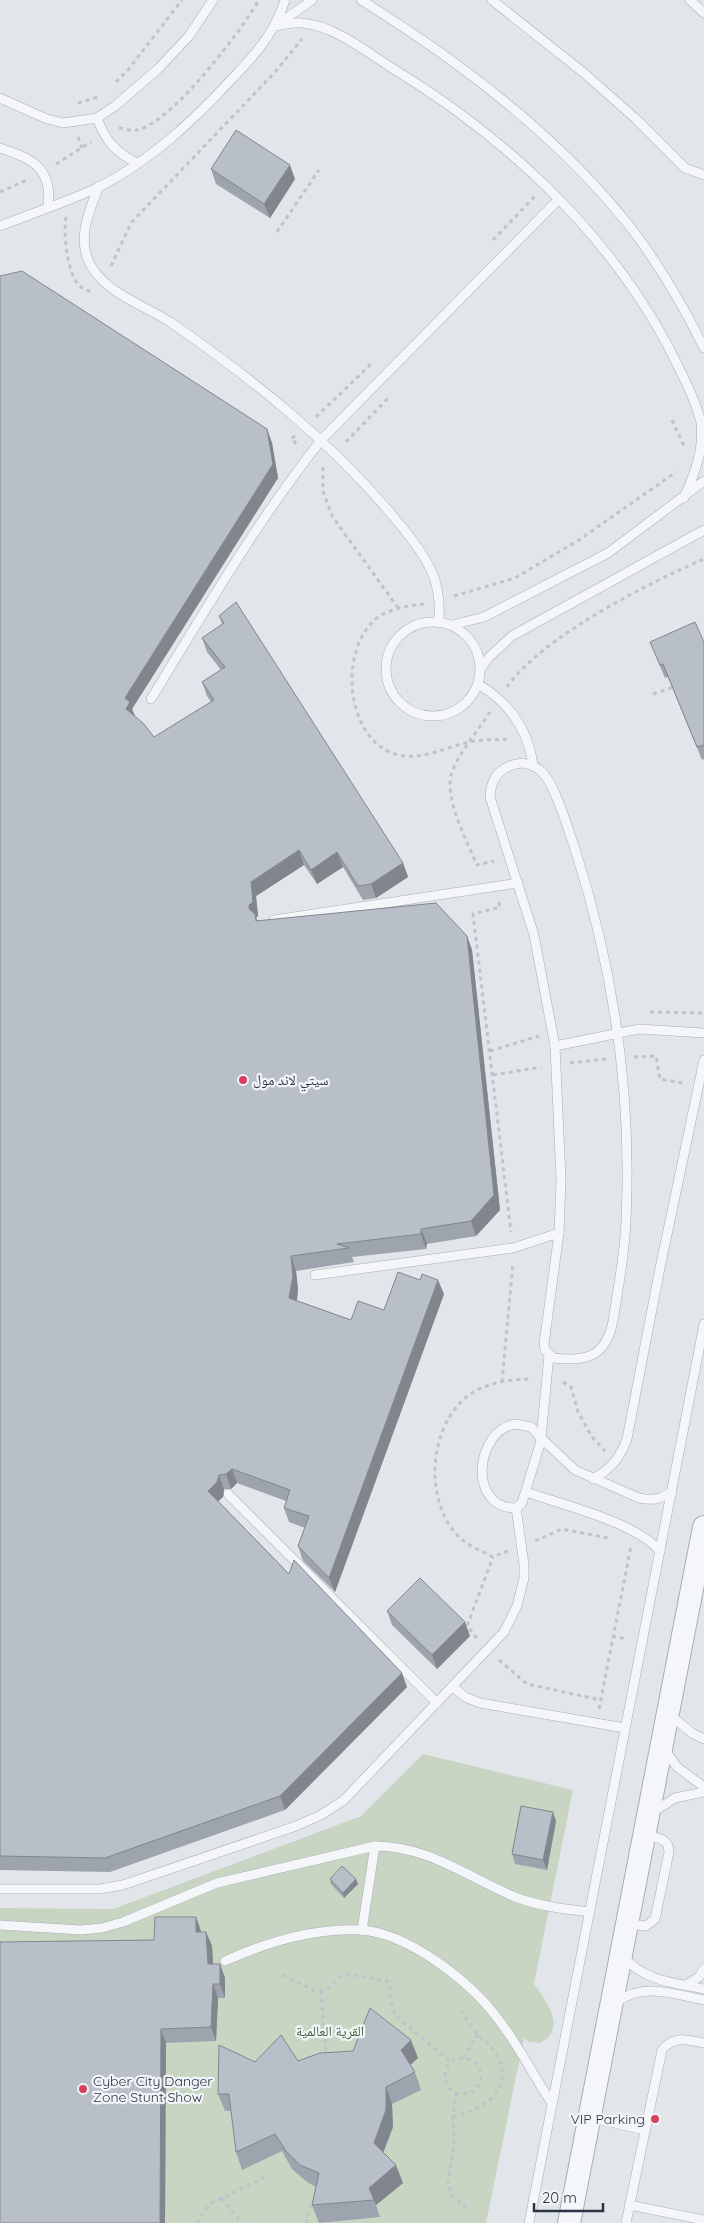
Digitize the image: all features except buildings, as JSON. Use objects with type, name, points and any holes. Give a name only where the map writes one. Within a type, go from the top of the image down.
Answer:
[{"type":"street","points":[[568,2223],[663,1745],[704,1527]]},
{"type":"lane","points":[[0,98],[47,119],[63,123],[74,123],[96,118],[115,106],[158,70],[189,36],[213,0]]},
{"type":"lane","points":[[0,226],[99,186],[159,149],[209,104],[255,55],[276,26],[285,0]]},
{"type":"lane","points":[[276,26],[312,0]]},
{"type":"lane","points":[[361,0],[414,33],[536,128],[582,173],[633,231],[670,284],[704,348]]},
{"type":"lane","points":[[492,0],[584,73],[636,119],[684,168],[704,175]]},
{"type":"lane","points":[[690,0],[704,13]]},
{"type":"lane","points":[[276,26],[300,23],[314,25],[344,38],[411,79],[450,106],[522,166],[586,227],[613,260],[655,324],[680,369],[701,422],[703,453],[684,498]]},
{"type":"lane","points":[[96,118],[103,135],[118,152],[137,163]]},
{"type":"lane","points":[[0,148],[23,156],[40,168],[48,186],[48,207]]},
{"type":"lane","points":[[99,186],[89,211],[84,239],[85,252],[91,266],[104,281],[170,322],[222,358],[322,440],[397,521],[427,562],[438,591],[439,622]]},
{"type":"lane","points":[[151,699],[258,528],[290,481],[322,440],[558,200]]},
{"type":"lane","points":[[452,625],[484,617],[608,553],[684,498],[704,481]]},
{"type":"lane","points":[[481,668],[512,636],[704,530]]},
{"type":"lane","points":[[423,622],[439,622],[452,625],[464,632],[473,642],[479,655],[481,668],[478,684],[470,698],[458,710],[442,716],[426,716],[410,711],[397,701],[388,687],[385,671],[388,654],[395,640],[407,628],[423,622]]},
{"type":"lane","points":[[478,684],[500,698],[520,723],[527,738],[533,766]]},
{"type":"lane","points":[[516,1508],[522,1503],[526,1492],[541,1438],[548,1355],[544,1344],[559,1233],[561,1179],[555,1046],[534,935],[490,797],[495,777],[502,769],[512,764],[533,766],[549,780],[570,835],[590,897],[605,960],[617,1032],[625,1115],[627,1214],[623,1258],[610,1335],[603,1348],[594,1355],[559,1358],[548,1355]]},
{"type":"lane","points":[[260,922],[518,883]]},
{"type":"lane","points":[[555,1046],[617,1032],[654,1028],[704,1033]]},
{"type":"lane","points":[[593,1479],[615,1463],[627,1439],[660,1268],[704,1060]]},
{"type":"lane","points":[[315,1275],[513,1248],[559,1233]]},
{"type":"lane","points":[[529,2223],[551,2102],[590,1912],[704,1324]]},
{"type":"lane","points":[[516,1508],[497,1504],[490,1499],[484,1488],[483,1468],[487,1449],[501,1428],[508,1425],[524,1424],[531,1427],[567,1464],[593,1479],[639,1498],[651,1500],[662,1498],[672,1492]]},
{"type":"lane","points":[[526,1492],[633,1531],[652,1542],[660,1551]]},
{"type":"lane","points":[[228,1494],[437,1703]]},
{"type":"lane","points":[[0,1889],[99,1889],[123,1885],[321,1815],[344,1800],[504,1632],[518,1606],[522,1592],[524,1564],[516,1508]]},
{"type":"lane","points":[[453,1687],[465,1697],[480,1703],[625,1728]]},
{"type":"lane","points":[[668,1713],[686,1729],[704,1739]]},
{"type":"lane","points":[[663,1745],[677,1767],[704,1787]]},
{"type":"lane","points":[[647,1826],[656,1810],[675,1798],[704,1792]]},
{"type":"lane","points":[[0,1926],[80,1930],[102,1928],[123,1922],[218,1883],[375,1846],[392,1846],[425,1854],[529,1902],[590,1912]]},
{"type":"lane","points":[[362,1930],[375,1846]]},
{"type":"lane","points":[[225,1961],[269,1943],[315,1933],[362,1930],[403,1943],[443,1966],[473,1990],[498,2019],[551,2102]]},
{"type":"lane","points":[[621,1955],[629,1964],[647,1976],[704,1988]]},
{"type":"lane","points":[[686,1985],[699,1977],[704,1969]]},
{"type":"lane","points":[[610,2006],[632,1993],[648,1990],[704,2000]]},
{"type":"lane","points":[[626,2223],[662,2050],[672,2040],[679,2039],[704,2043]]},
{"type":"lane","points":[[588,2116],[644,2130]]},
{"type":"lane","points":[[629,2205],[704,2220]]},
{"type":"path","points":[[109,89],[128,70],[182,0]]},
{"type":"path","points":[[102,95],[72,105],[74,123],[82,148],[120,127],[137,130],[149,125],[168,110],[219,57],[259,0]]},
{"type":"path","points":[[68,200],[64,236],[77,285],[84,291],[94,291],[104,281],[131,223],[276,71],[314,25]]},
{"type":"path","points":[[277,232],[319,170]]},
{"type":"path","points":[[672,420],[687,453]]},
{"type":"path","points":[[323,467],[323,491],[332,516],[398,608]]},
{"type":"path","points":[[653,694],[679,685]]},
{"type":"path","points":[[493,1076],[557,1064],[656,1056],[660,1079],[698,1086]]},
{"type":"path","points":[[597,1723],[633,1531]]},
{"type":"path","points":[[282,1975],[310,1989],[321,1991],[327,1989],[341,1976],[348,1974],[387,1981],[390,1986],[390,1999],[396,2016],[452,2062]]},
{"type":"path","points":[[321,1991],[327,2060]]},
{"type":"path","points":[[453,2117],[484,2106],[496,2095],[502,2076],[498,2056],[478,2034],[462,2011]]},
{"type":"path","points":[[463,2058],[475,2063],[481,2076],[479,2082],[469,2092],[456,2092],[449,2088],[444,2075],[452,2062],[463,2058],[478,2034]]},
{"type":"path","points":[[456,2092],[453,2117],[454,2145],[448,2184],[452,2196],[470,2210]]},
{"type":"path","points":[[197,2223],[205,2210],[221,2198],[269,2175]]},
{"type":"path","points":[[221,2198],[242,2223]]},
{"type":"path","points":[[306,2223],[311,2206]]},
{"type":"green space","name":"القرية العالمية","points":[[423,1754],[573,1790],[534,1984],[549,2006],[554,2022],[553,2030],[540,2043],[529,2042],[524,2038],[486,2223],[0,2223],[0,1908],[113,1909],[361,1816]]},
{"type":"place","name":"سيتي لاند مول","points":[[243,1080]]},
{"type":"place","name":"Cyber City Danger Zone Stunt Show","points":[[83,2089]]},
{"type":"place","name":"VIP Parking","points":[[655,2119]]}]
